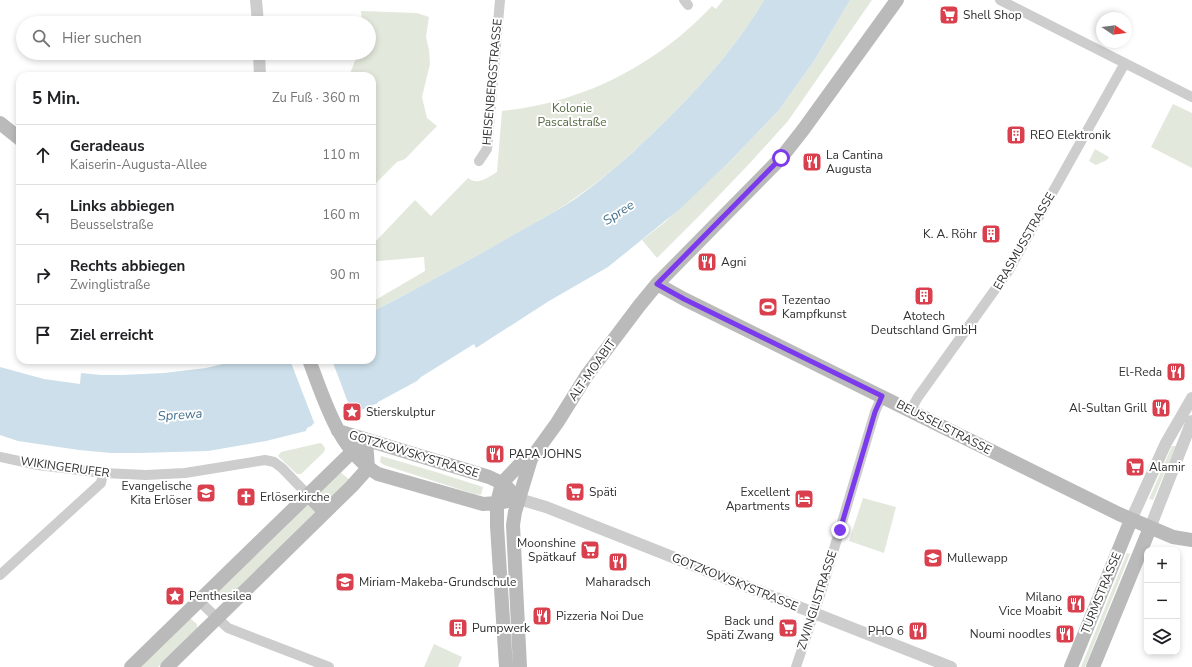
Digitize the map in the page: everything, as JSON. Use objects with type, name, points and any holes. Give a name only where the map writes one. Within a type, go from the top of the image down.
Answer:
[{"type":"main road","name":"ALT-MOABIT","points":[[520,667],[513,525],[515,512],[531,459],[587,375],[639,306],[657,284],[781,158],[897,0]]},
{"type":"main road","points":[[0,123],[16,136]]},
{"type":"main road","name":"BEUSSELSTRASSE","points":[[657,284],[684,299],[1131,520],[1173,536],[1192,540]]},
{"type":"main road","points":[[311,364],[335,426]]},
{"type":"main road","name":"GOTZKOWSKYSTRASSE","points":[[335,426],[366,440],[490,477],[502,483],[519,499]]},
{"type":"main road","name":"GOTZKOWSKYSTRASSE","points":[[335,426],[353,451],[368,468],[378,474],[483,504],[519,499]]},
{"type":"main road","points":[[131,667],[366,440]]},
{"type":"main road","points":[[167,667],[352,486],[368,468],[366,440]]},
{"type":"main road","name":"ALT-MOABIT","points":[[506,667],[497,526],[497,503],[502,483],[520,464],[531,459]]},
{"type":"main road","points":[[308,495],[325,512]]},
{"type":"main road","name":"TURMSTRASSE","points":[[1071,667],[1131,520]]},
{"type":"main road","name":"TURMSTRASSE","points":[[1093,667],[1150,528]]},
{"type":"street","points":[[256,0],[257,16]]},
{"type":"street","name":"HEISENBERGSTRASSE","points":[[479,162],[487,149],[500,0]]},
{"type":"street","points":[[1000,0],[1192,97]]},
{"type":"street","points":[[259,60],[260,72]]},
{"type":"street","name":"ERASMUSSTRASSE","points":[[910,410],[1009,270],[1125,63]]},
{"type":"street","name":"ZWINGLISTRASSE","points":[[796,667],[814,613],[875,412],[882,396]]},
{"type":"street","points":[[1131,520],[1166,443],[1192,398]]},
{"type":"street","points":[[1150,528],[1192,421]]},
{"type":"street","name":"WIKINGERUFER","points":[[0,457],[103,473],[146,475],[185,473],[265,460],[274,462],[282,468],[308,495]]},
{"type":"street","points":[[0,575],[101,483],[103,473]]},
{"type":"street","name":"GOTZKOWSKYSTRASSE","points":[[519,499],[546,507],[951,667]]},
{"type":"street","points":[[199,601],[228,628],[329,667]]},
{"type":"green space","name":"Kolonie Pascalstraße","points":[[723,0],[764,0],[726,55],[712,72],[666,121],[623,161],[595,184],[551,214],[459,266],[376,310],[376,300],[425,271],[424,257],[376,261],[376,241],[415,200],[431,216],[468,178],[479,181],[497,172],[502,111],[532,107],[561,100],[616,78],[667,46],[712,6],[716,9]]},
{"type":"green space","points":[[850,0],[872,0],[788,121],[750,163],[657,258],[642,240],[665,222],[731,160],[779,110],[814,61]]},
{"type":"green space","points":[[361,11],[417,13],[429,17],[426,37],[430,64],[422,97],[427,118],[437,126],[405,159],[397,162],[376,183],[376,72],[351,72],[355,60],[376,60],[376,16],[361,16]]},
{"type":"green space","points":[[1173,104],[1192,113],[1192,168],[1151,147]]},
{"type":"green space","points":[[1095,149],[1109,157],[1107,160],[1096,165],[1089,161]]},
{"type":"green space","points":[[320,443],[325,448],[324,452],[301,474],[297,474],[278,456],[281,452]]},
{"type":"green space","points":[[1172,446],[1176,446],[1153,500],[1149,499]]},
{"type":"green space","points":[[381,456],[483,487],[481,495],[384,465],[380,462]]},
{"type":"green space","points":[[339,471],[350,480],[326,503],[317,496],[317,492]]},
{"type":"green space","points":[[863,498],[896,507],[884,553],[849,541]]},
{"type":"green space","points":[[307,504],[316,512],[226,601],[217,591]]},
{"type":"green space","points":[[1127,553],[1130,554],[1085,667],[1081,667]]},
{"type":"green space","points":[[189,618],[197,624],[197,628],[158,667],[138,667]]},
{"type":"green space","points":[[434,644],[462,657],[458,667],[424,667]]},
{"type":"water","points":[[764,0],[850,0],[814,61],[779,110],[731,160],[681,208],[608,267],[549,301],[476,348],[474,344],[417,381],[378,403],[354,413],[353,411],[312,424],[313,425],[307,428],[306,431],[266,441],[208,451],[111,453],[18,441],[0,435],[0,367],[44,379],[80,384],[81,373],[121,375],[164,373],[206,368],[223,364],[376,364],[376,310],[457,267],[550,214],[575,199],[595,184],[641,145],[697,89],[726,55]]},
{"type":"pier","points":[[292,364],[334,364],[352,413],[315,425]]},
{"type":"place","name":"Shell Shop","points":[[949,15]]},
{"type":"place","name":"REO Elektronik","points":[[1016,135]]},
{"type":"place","name":"La Cantina Augusta","points":[[812,162]]},
{"type":"place","name":"K. A. Röhr","points":[[991,234]]},
{"type":"place","name":"Agni","points":[[707,262]]},
{"type":"place","name":"Atotech Deutschland GmbH","points":[[924,296]]},
{"type":"place","name":"Tezentao Kampfkunst","points":[[768,307]]},
{"type":"place","name":"El-Reda","points":[[1176,372]]},
{"type":"place","name":"Al-Sultan Grill","points":[[1161,408]]},
{"type":"place","name":"Stierskulptur","points":[[352,412]]},
{"type":"place","name":"PAPA JOHNS","points":[[495,454]]},
{"type":"place","name":"Alamir","points":[[1135,467]]},
{"type":"place","name":"Späti","points":[[575,492]]},
{"type":"place","name":"Evangelische Kita Erlöser","points":[[206,493]]},
{"type":"place","name":"Erlöserkirche","points":[[246,497]]},
{"type":"place","name":"Excellent Apartments","points":[[804,499]]},
{"type":"place","name":"Moonshine Spätkauf","points":[[590,550]]},
{"type":"place","name":"Mullewapp","points":[[933,558]]},
{"type":"place","name":"Maharadsch","points":[[618,562]]},
{"type":"place","name":"Miriam-Makeba-Grundschule","points":[[345,582]]},
{"type":"place","name":"Penthesilea","points":[[175,596]]},
{"type":"place","name":"Milano Vice Moabit","points":[[1076,604]]},
{"type":"place","name":"Pizzeria Noi Due","points":[[542,616]]},
{"type":"place","name":"Pumpwerk","points":[[458,628]]},
{"type":"place","name":"Back und Späti Zwang","points":[[788,628]]},
{"type":"place","name":"PHO 6","points":[[918,631]]},
{"type":"place","name":"Noumi noodles","points":[[1065,634]]},
{"type":"route","points":[[781,158],[657,284],[684,299],[882,396],[875,412],[840,530]]},
{"type":"water label","name":"Spree","points":[[618,212]]},
{"type":"water label","name":"Sprewa","points":[[180,414]]}]
